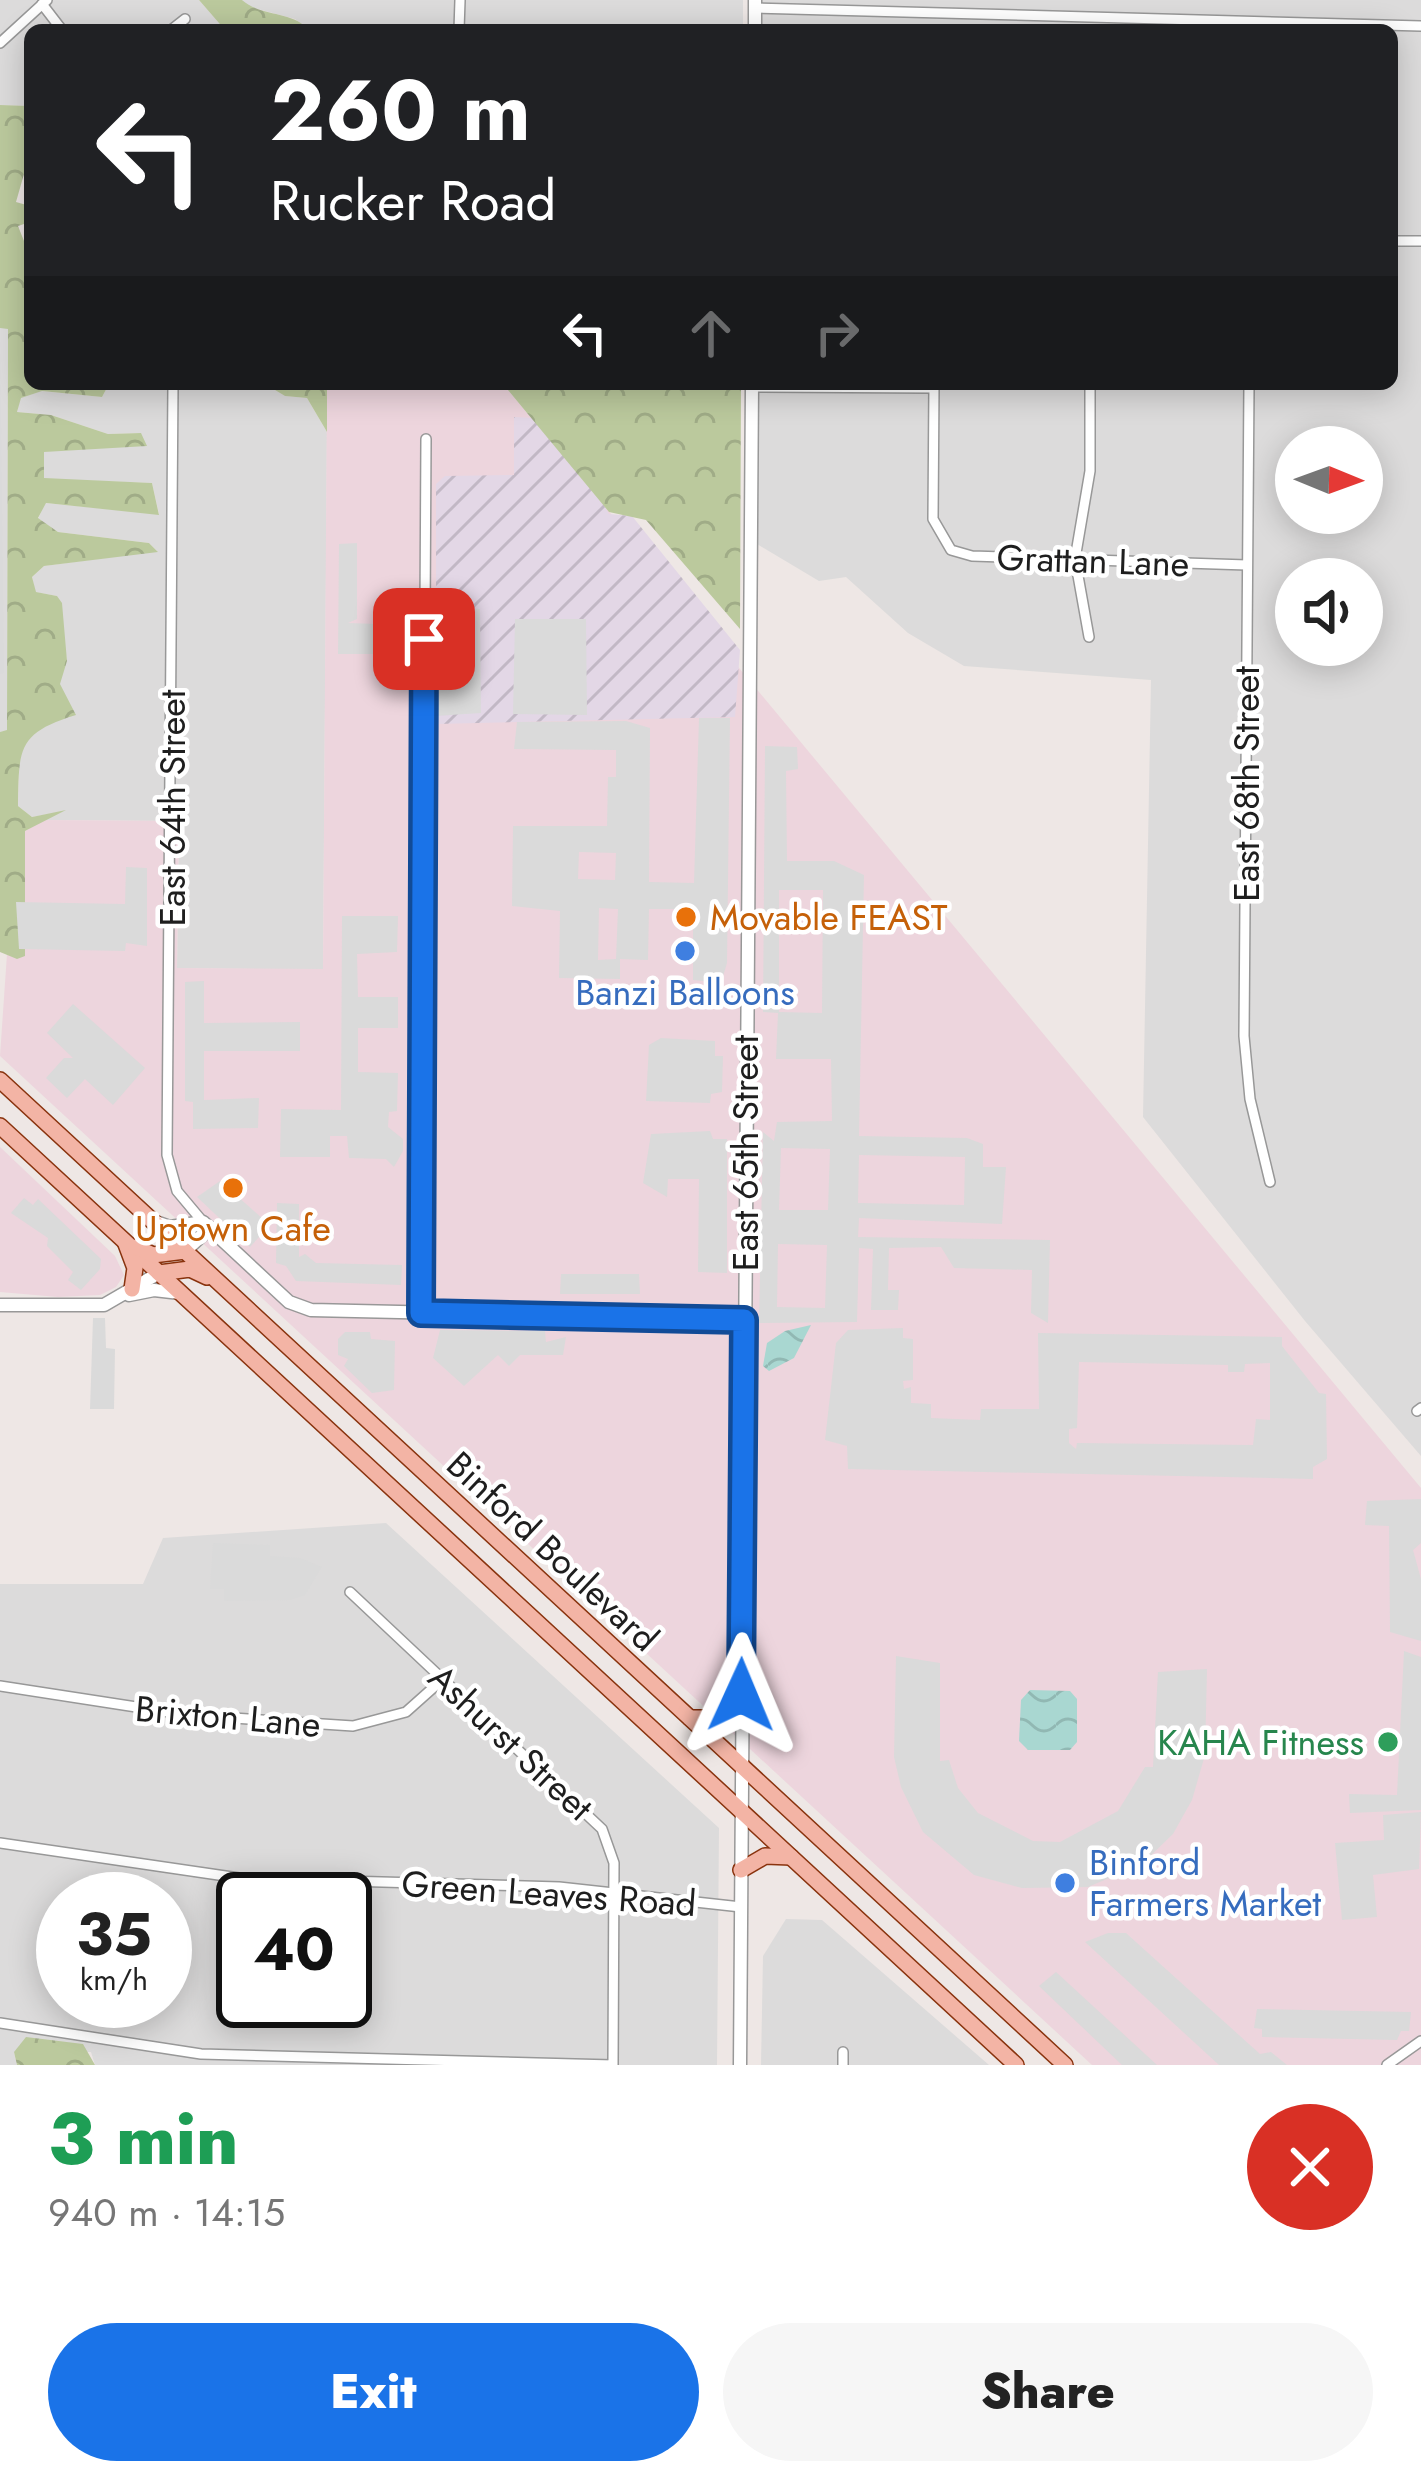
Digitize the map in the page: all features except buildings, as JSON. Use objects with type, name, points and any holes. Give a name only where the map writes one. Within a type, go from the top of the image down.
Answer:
[{"type":"main road","name":"Binford Boulevard","points":[[0,1080],[1065,2065]]},
{"type":"main road","name":"Binford Boulevard","points":[[0,1126],[1016,2065]]},
{"type":"main road","points":[[125,1241],[153,1255],[185,1251]]},
{"type":"main road","points":[[125,1241],[135,1268],[130,1292]]},
{"type":"main road","points":[[159,1273],[190,1269],[215,1280]]},
{"type":"main road","points":[[690,1718],[722,1718],[741,1695]]},
{"type":"main road","points":[[741,1870],[765,1856],[791,1857]]},
{"type":"street","points":[[0,43],[42,2]]},
{"type":"street","points":[[755,4],[1360,24]]},
{"type":"street","points":[[179,24],[185,19]]},
{"type":"street","name":"East 64th Street","points":[[173,390],[167,1155],[177,1191],[206,1225]]},
{"type":"street","name":"East 65th Street","points":[[740,2065],[752,390]]},
{"type":"street","name":"Grattan Lane","points":[[934,390],[933,519],[944,543],[968,556],[1247,565]]},
{"type":"street","points":[[1089,638],[1075,560],[1090,471],[1090,390]]},
{"type":"street","name":"East 68th Street","points":[[1249,390],[1244,1036],[1250,1099],[1270,1182]]},
{"type":"street","points":[[421,1313],[426,439]]},
{"type":"street","points":[[152,1221],[170,1227],[206,1225],[299,1307],[744,1320]]},
{"type":"street","points":[[185,1251],[206,1225]]},
{"type":"street","points":[[0,1305],[94,1306],[130,1292],[159,1273]]},
{"type":"street","points":[[130,1292],[181,1294]]},
{"type":"street","name":"Ashurst Street","points":[[350,1592],[596,1821],[611,1849],[614,2065]]},
{"type":"street","name":"Brixton Lane","points":[[0,1686],[188,1715],[353,1726],[406,1712],[443,1679]]},
{"type":"street","name":"Green Leaves Road","points":[[0,1844],[239,1878],[614,1892],[741,1906]]},
{"type":"street","points":[[0,2023],[201,2054],[614,2065]]},
{"type":"street","points":[[1388,2065],[1421,2041]]},
{"type":"street","points":[[843,2052],[843,2065]]},
{"type":"shaded area","points":[[0,0],[199,0],[220,24],[24,24],[24,106],[0,105]]},
{"type":"shaded area","points":[[242,0],[743,0],[743,24],[301,24],[247,6]]},
{"type":"shaded area","points":[[761,0],[1421,0],[1421,1456],[1305,1321],[1143,1117],[1151,680],[964,666],[908,633],[846,577],[819,581],[752,541],[754,390],[1398,390],[1398,24],[761,24]]},
{"type":"shaded area","points":[[0,328],[8,328],[7,731],[0,732]]},
{"type":"shaded area","points":[[0,329],[4,673],[0,674]]},
{"type":"shaded area","points":[[106,390],[275,390],[307,398],[327,432],[323,970],[177,968],[179,821],[44,820],[60,812],[32,817],[18,806],[19,758],[26,738],[43,725],[67,661],[57,596],[35,592],[32,577],[44,566],[157,551],[149,543],[58,532],[38,519],[45,503],[159,514],[152,483],[44,479],[44,452],[141,433],[108,434],[51,415],[17,412],[20,398],[41,391],[102,397]]},
{"type":"shaded area","points":[[327,390],[508,390],[1421,1488],[1421,2065],[1092,2065],[0,1056],[7,954],[25,956],[25,831],[44,820],[179,821],[177,968],[323,969]]},
{"type":"shaded area","points":[[514,417],[534,418],[592,484],[609,514],[632,516],[740,650],[735,717],[436,724],[436,484],[445,476],[514,475]]},
{"type":"shaded area","points":[[357,543],[357,619],[348,623],[378,624],[378,654],[338,654],[339,544]]},
{"type":"shaded area","points":[[438,608],[480,609],[481,713],[435,716]]},
{"type":"shaded area","points":[[515,619],[586,619],[587,715],[513,714]]},
{"type":"shaded area","points":[[699,718],[730,718],[727,963],[721,983],[693,980],[693,909],[649,909],[648,960],[620,959],[620,979],[559,978],[560,911],[512,906],[513,826],[607,826],[608,777],[616,777],[616,750],[514,749],[517,722],[626,721],[650,728],[649,882],[694,883]],"holes":[[[579,852],[616,853],[615,880],[578,879]],[[599,908],[618,909],[616,959],[598,960]]]},
{"type":"shaded area","points":[[765,746],[797,747],[798,769],[786,771],[787,861],[834,861],[864,875],[859,1136],[967,1138],[983,1144],[983,1167],[1006,1167],[1002,1224],[859,1218],[858,1237],[1050,1240],[1048,1323],[1031,1313],[1032,1270],[954,1268],[941,1247],[889,1248],[888,1290],[899,1290],[898,1310],[871,1310],[873,1249],[859,1248],[857,1322],[759,1323],[763,1132],[774,1141],[777,1122],[832,1121],[831,1059],[776,1059],[778,1013],[763,1012]],"holes":[[[779,890],[823,890],[822,1013],[779,1012]],[[781,1148],[830,1149],[828,1210],[779,1210]],[[859,1155],[965,1157],[964,1205],[858,1203]],[[778,1244],[827,1245],[825,1308],[777,1307]]]},
{"type":"shaded area","points":[[126,867],[147,868],[147,946],[126,943],[125,951],[19,949],[16,902],[125,904]]},
{"type":"shaded area","points":[[342,916],[398,916],[397,952],[357,954],[358,997],[398,997],[398,1028],[358,1028],[358,1072],[398,1073],[397,1111],[389,1112],[388,1127],[403,1139],[403,1151],[394,1167],[386,1159],[349,1158],[347,1136],[330,1136],[330,1157],[280,1157],[281,1109],[341,1110]]},
{"type":"shaded area","points":[[204,981],[204,1023],[300,1022],[300,1051],[204,1051],[204,1100],[259,1098],[258,1128],[193,1129],[193,1102],[185,1101],[185,982]]},
{"type":"shaded area","points":[[73,1004],[145,1068],[113,1105],[85,1079],[67,1098],[46,1078],[64,1058],[73,1058],[47,1033]]},
{"type":"shaded area","points":[[661,1038],[715,1041],[715,1056],[723,1056],[722,1092],[711,1094],[710,1103],[646,1101],[649,1045]]},
{"type":"shaded area","points":[[710,1131],[713,1139],[727,1139],[727,1273],[698,1272],[699,1179],[668,1179],[667,1197],[643,1183],[651,1134]]},
{"type":"shaded area","points":[[0,1147],[115,1256],[124,1275],[116,1287],[100,1295],[58,1297],[0,1292]]},
{"type":"shaded area","points":[[220,1181],[270,1225],[250,1247],[197,1197]]},
{"type":"shaded area","points":[[24,1198],[33,1205],[38,1199],[101,1259],[100,1269],[81,1290],[68,1280],[73,1272],[47,1246],[48,1238],[11,1213]]},
{"type":"shaded area","points":[[277,1203],[299,1204],[299,1257],[305,1254],[316,1263],[402,1265],[401,1285],[296,1281],[286,1266],[276,1263]]},
{"type":"shaded area","points":[[561,1274],[639,1274],[640,1294],[560,1294]]},
{"type":"shaded area","points":[[93,1318],[105,1318],[106,1348],[115,1349],[114,1409],[90,1409]]},
{"type":"shaded area","points":[[903,1328],[903,1338],[913,1339],[913,1380],[903,1381],[904,1389],[911,1387],[911,1403],[931,1404],[931,1418],[980,1420],[981,1409],[1039,1409],[1038,1333],[1282,1337],[1282,1346],[1319,1393],[1326,1394],[1327,1459],[1313,1467],[1313,1479],[848,1469],[847,1446],[825,1440],[836,1343],[848,1330]],"holes":[[[1079,1362],[1228,1365],[1228,1372],[1244,1372],[1245,1364],[1270,1363],[1270,1420],[1256,1419],[1253,1445],[1077,1443],[1076,1449],[1069,1443],[1069,1429],[1077,1428]]]},
{"type":"shaded area","points":[[440,1330],[545,1331],[546,1342],[566,1337],[563,1355],[520,1355],[509,1366],[498,1355],[464,1386],[433,1358]]},
{"type":"shaded area","points":[[345,1332],[370,1332],[371,1339],[395,1341],[394,1390],[372,1393],[344,1366],[348,1359],[338,1355],[338,1339]]},
{"type":"shaded area","points":[[1421,1499],[1421,1543],[1413,1550],[1421,1579],[1421,1641],[1390,1632],[1389,1526],[1365,1525],[1367,1501]]},
{"type":"shaded area","points":[[386,1523],[719,1828],[717,2065],[95,2065],[91,2052],[14,2052],[17,2065],[0,2065],[0,1584],[143,1584],[163,1538]]},
{"type":"shaded area","points":[[213,1543],[270,1545],[270,1556],[301,1558],[322,1567],[305,1595],[290,1600],[224,1601],[224,1589],[210,1589]]},
{"type":"shaded area","points":[[1404,1651],[1421,1657],[1421,1810],[1350,1813],[1349,1794],[1397,1795]]},
{"type":"shaded area","points":[[896,1656],[940,1663],[940,1761],[949,1760],[958,1788],[978,1813],[1033,1841],[1060,1842],[1118,1811],[1145,1767],[1153,1767],[1158,1672],[1207,1669],[1205,1755],[1192,1800],[1173,1834],[1142,1864],[1088,1887],[1022,1888],[974,1875],[923,1832],[901,1787],[894,1757]]},
{"type":"shaded area","points":[[1421,1812],[1419,1869],[1373,1875],[1377,1917],[1342,1920],[1335,1843],[1384,1840],[1383,1815]]},
{"type":"shaded area","points":[[786,1919],[822,1920],[989,2065],[761,2065],[763,1956]]},
{"type":"shaded area","points":[[1108,1933],[1126,1933],[1260,2054],[1271,2052],[1287,2065],[1219,2065],[1085,1942]]},
{"type":"shaded area","points":[[1056,1972],[1157,2065],[1122,2065],[1039,1986]]},
{"type":"shaded area","points":[[1257,2009],[1411,2012],[1409,2031],[1401,2031],[1397,2040],[1262,2037],[1262,2029],[1254,2028]]},
{"type":"green space","points":[[199,0],[242,0],[302,24],[220,24]]},
{"type":"green space","points":[[0,105],[24,106],[24,174],[16,202],[24,204],[24,224],[18,226],[24,241],[24,390],[106,390],[102,397],[42,391],[21,398],[17,412],[51,415],[108,434],[141,433],[147,446],[44,452],[44,478],[152,483],[159,515],[46,503],[38,518],[58,532],[149,543],[158,552],[44,566],[32,577],[36,592],[57,596],[62,603],[67,661],[60,684],[76,715],[42,729],[21,757],[18,806],[32,817],[66,810],[25,831],[25,956],[17,959],[0,952],[0,732],[7,730],[8,329],[0,328]]},
{"type":"green space","points":[[275,390],[327,390],[327,432],[307,398]]},
{"type":"green space","points":[[508,390],[741,390],[740,629],[646,520],[609,512]]},
{"type":"green space","points":[[26,2037],[83,2044],[95,2065],[17,2065],[14,2052]]},
{"type":"water","points":[[811,1325],[794,1358],[769,1371],[763,1366],[767,1343],[785,1331]]},
{"type":"water","points":[[1030,1690],[1070,1691],[1077,1699],[1077,1742],[1070,1750],[1028,1750],[1019,1741],[1021,1700]]},
{"type":"place","name":"Movable FEAST","points":[[686,917]]},
{"type":"place","name":"Banzi Balloons","points":[[685,951]]},
{"type":"place","name":"Uptown Cafe","points":[[233,1188]]},
{"type":"place","name":"KAHA Fitness","points":[[1388,1742]]},
{"type":"place","name":"Binford Farmers Market","points":[[1065,1883]]},
{"type":"route","points":[[424,639],[421,1313],[744,1320],[741,1695]]}]
